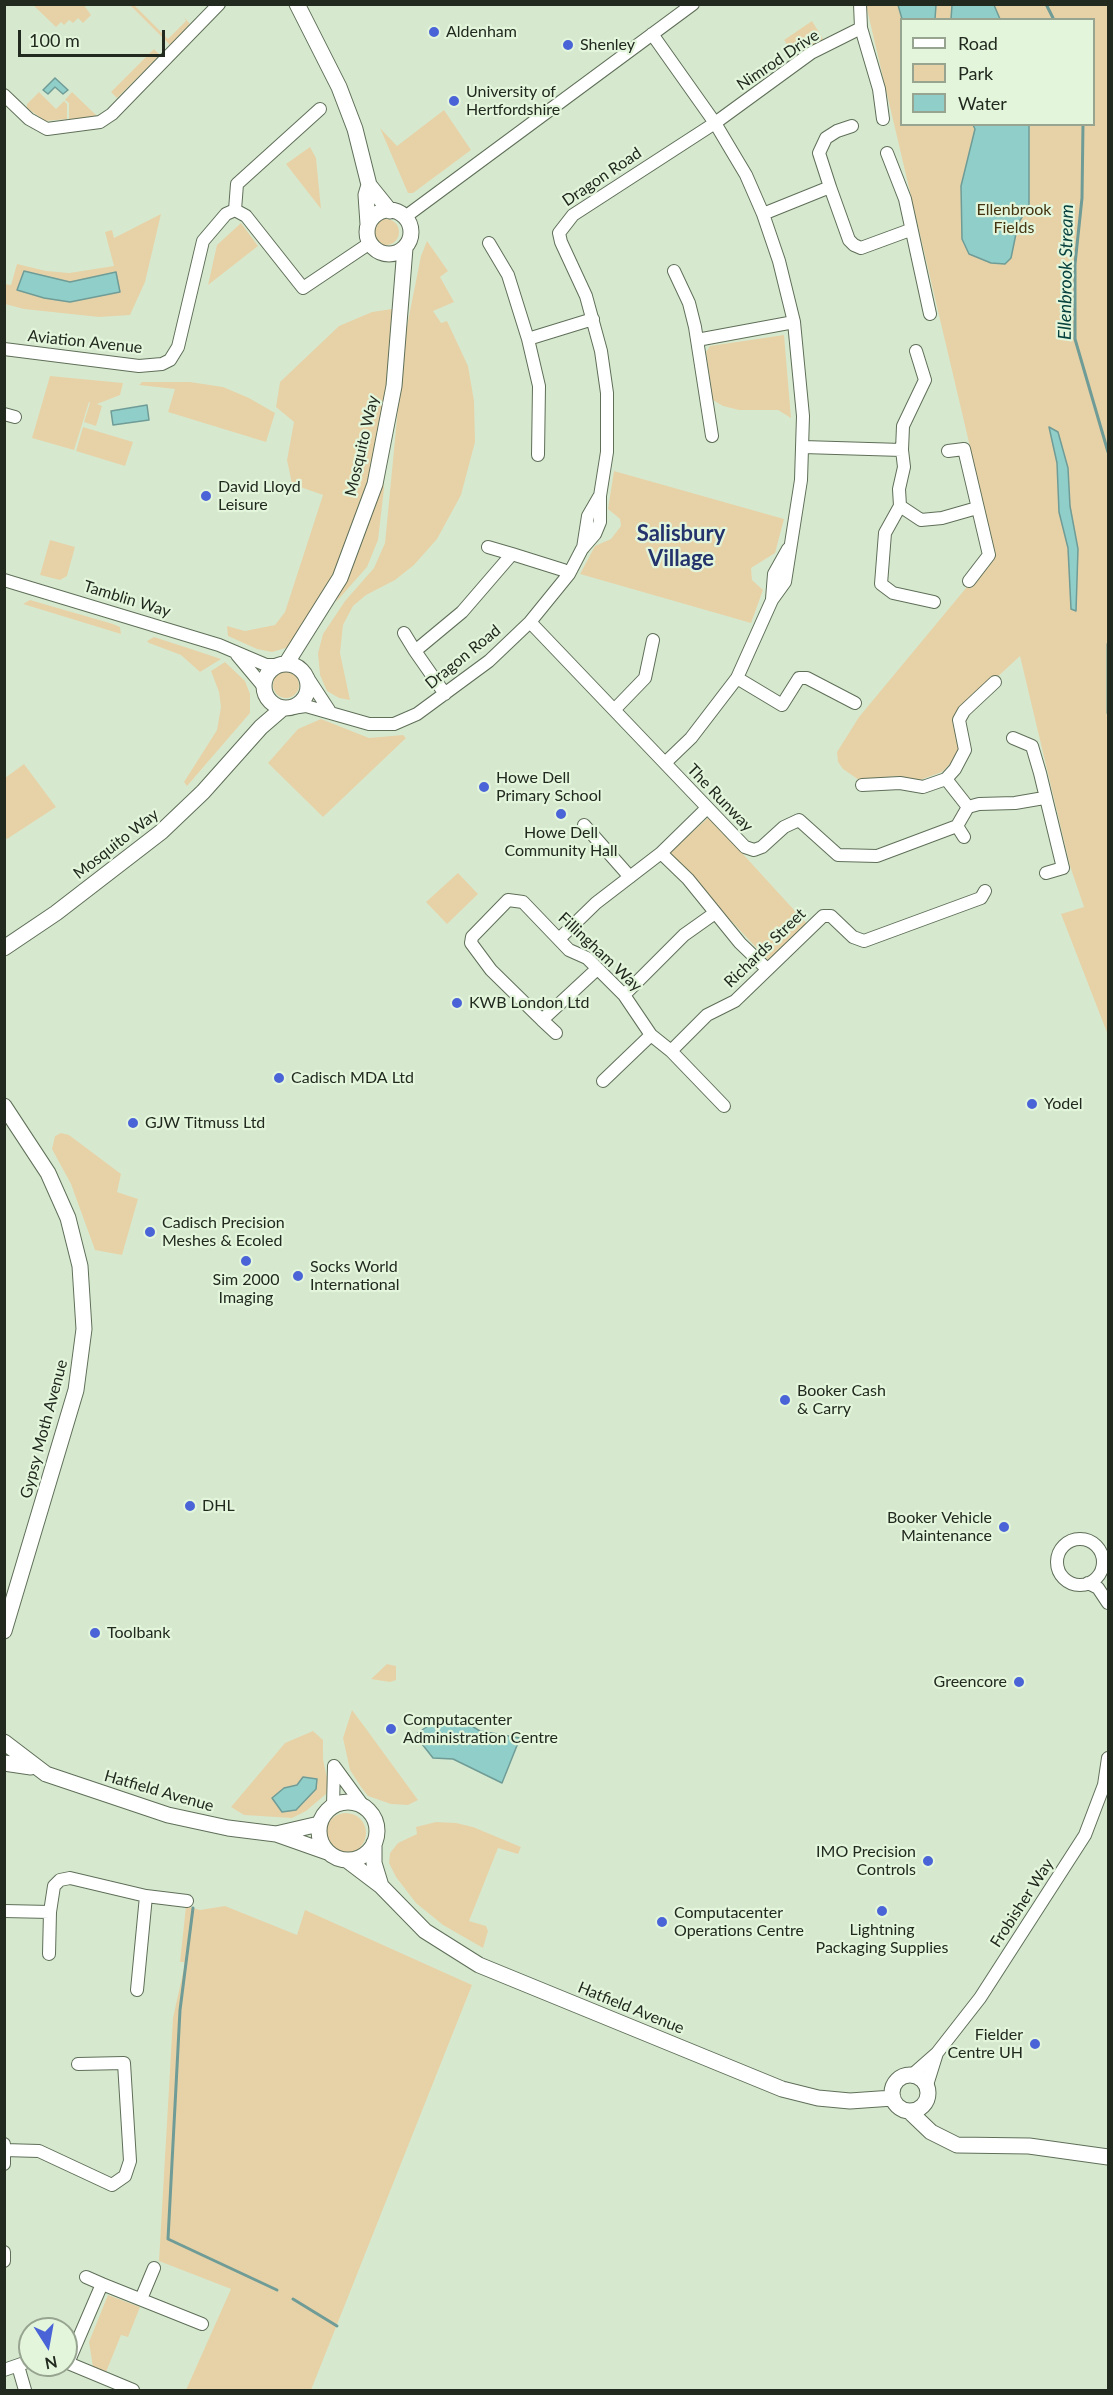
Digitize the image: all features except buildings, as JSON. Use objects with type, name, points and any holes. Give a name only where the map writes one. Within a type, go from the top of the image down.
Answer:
[{"type":"street","points":[[4,95],[29,119],[47,129],[99,122],[112,114],[219,4]]},
{"type":"street","points":[[368,224],[381,212],[397,214],[693,4]]},
{"type":"street","points":[[860,4],[861,28],[879,89],[883,119]]},
{"type":"street","points":[[297,5],[339,87],[355,129],[369,185],[411,232],[405,248],[396,254],[383,254]]},
{"type":"street","name":"Nimrod Drive","points":[[715,123],[811,53],[861,28]]},
{"type":"street","points":[[652,34],[715,123],[746,175],[763,214],[779,261],[794,322],[801,377],[803,447],[797,511],[788,548],[788,571],[784,582],[772,600],[737,678],[691,738],[665,763]]},
{"type":"street","points":[[320,109],[237,184],[236,210],[246,216],[303,288],[370,243]]},
{"type":"street","name":"Dragon Road","points":[[288,708],[306,706],[329,710],[369,724],[394,724],[417,714],[489,661],[530,622],[569,574],[582,549],[595,534],[600,522],[600,496],[608,452],[607,400],[601,351],[593,319],[586,296],[559,233],[573,215],[715,123]]},
{"type":"street","points":[[852,126],[826,138],[819,153],[849,240],[861,248],[910,230]]},
{"type":"street","points":[[886,153],[905,198],[910,230],[921,266],[930,314]]},
{"type":"street","points":[[369,185],[366,195],[367,234],[370,243],[383,254],[400,288]]},
{"type":"street","points":[[763,214],[830,187]]},
{"type":"street","name":"Aviation Avenue","points":[[4,349],[139,366],[162,364],[170,360],[178,347],[202,241],[226,214],[236,210]]},
{"type":"street","points":[[489,243],[508,274],[528,339],[538,386],[538,455]]},
{"type":"street","name":"Mosquito Way","points":[[283,665],[340,578],[375,484],[394,386],[400,288],[405,248]]},
{"type":"street","points":[[674,271],[689,303],[712,436]]},
{"type":"street","points":[[528,339],[593,319]]},
{"type":"street","points":[[697,340],[794,322]]},
{"type":"street","points":[[916,351],[924,385],[904,420],[902,450],[904,467],[899,489],[900,506],[885,532],[881,584],[893,593],[934,602]]},
{"type":"street","points":[[803,447],[902,450]]},
{"type":"street","points":[[948,451],[964,449],[989,555],[969,581]]},
{"type":"street","points":[[900,506],[921,520],[942,518],[977,508]]},
{"type":"street","points":[[488,547],[563,570],[569,574]]},
{"type":"street","points":[[415,651],[462,612],[512,554]]},
{"type":"street","name":"Tamblin Way","points":[[4,580],[219,645],[237,655],[266,665],[283,665]]},
{"type":"street","name":"The Runway","points":[[530,622],[744,847],[754,850],[762,847],[793,821],[803,822],[838,855],[877,856],[957,826]]},
{"type":"street","name":"Mosquito Way","points":[[305,674],[306,633]]},
{"type":"street","points":[[404,633],[445,694]]},
{"type":"street","points":[[615,709],[645,678],[653,640]]},
{"type":"street","name":"Tamblin Way","points":[[237,655],[265,691]]},
{"type":"street","points":[[261,727],[269,672],[283,665],[305,674],[329,710]]},
{"type":"street","points":[[265,691],[274,705],[288,708],[306,696],[305,674]]},
{"type":"street","points":[[737,678],[782,705],[799,678],[807,678],[855,703]]},
{"type":"street","points":[[862,785],[900,783],[923,787],[946,779],[955,769],[965,750],[959,720],[964,711],[996,682]]},
{"type":"street","name":"Mosquito Way","points":[[4,948],[66,906],[161,832],[203,792],[261,727],[288,708]]},
{"type":"street","points":[[1013,738],[1032,746],[1063,868],[1046,873]]},
{"type":"street","points":[[946,779],[968,807]]},
{"type":"street","points":[[964,837],[957,826],[968,807],[1044,798]]},
{"type":"street","points":[[560,938],[596,903],[662,853],[706,809]]},
{"type":"street","points":[[584,825],[630,877]]},
{"type":"street","points":[[662,853],[688,879],[715,913],[766,969]]},
{"type":"street","name":"Richards Street","points":[[671,1051],[707,1015],[735,1001],[823,916],[831,916],[853,937],[864,941],[981,898],[985,891]]},
{"type":"street","name":"Fillingham Way","points":[[542,1020],[491,970],[471,943],[472,937],[508,900],[523,902],[560,938],[569,950],[586,958],[624,995],[651,1035],[671,1051],[724,1106]]},
{"type":"street","points":[[624,995],[684,935],[715,913]]},
{"type":"street","points":[[556,1033],[542,1020],[597,969]]},
{"type":"street","points":[[603,1081],[651,1035]]},
{"type":"street","name":"Gypsy Moth Avenue","points":[[4,1106],[48,1173],[68,1218],[80,1266],[84,1329],[76,1390],[4,1631]]},
{"type":"street","points":[[1088,1583],[1105,1574],[1102,1555],[1094,1544],[1079,1539],[1065,1546],[1058,1558],[1060,1574],[1072,1583],[1088,1583],[1098,1588],[1108,1603]]},
{"type":"street","name":"Hatfield Avenue","points":[[4,1742],[46,1774],[168,1815],[228,1828],[276,1834],[327,1852]]},
{"type":"street","name":"Frobisher Way","points":[[912,2075],[937,2053],[980,1998],[1085,1835],[1104,1785],[1108,1758]]},
{"type":"street","name":"Hatfield Avenue","points":[[4,1763],[36,1768]]},
{"type":"street","points":[[374,1843],[363,1857],[348,1861],[327,1852],[321,1843],[319,1824],[333,1806],[334,1767],[375,1820],[375,1863],[381,1886]]},
{"type":"street","points":[[333,1806],[350,1802],[364,1807]]},
{"type":"street","name":"Hatfield Avenue","points":[[276,1834],[319,1824]]},
{"type":"street","name":"Hatfield Avenue","points":[[348,1861],[381,1886],[425,1931],[490,1969],[782,2089],[818,2098],[850,2101],[893,2098]]},
{"type":"street","points":[[49,1954],[50,1912],[54,1886],[60,1880],[70,1878],[146,1896],[187,1901]]},
{"type":"street","points":[[137,1990],[146,1896]]},
{"type":"street","points":[[4,1911],[50,1912]]},
{"type":"street","name":"Frobisher Way","points":[[927,2085],[937,2053]]},
{"type":"street","points":[[5,2150],[39,2151],[112,2185],[125,2176],[130,2161],[124,2064],[78,2064]]},
{"type":"street","points":[[926,2127],[927,2085],[921,2078],[912,2075],[896,2082],[893,2098],[899,2107],[909,2111],[926,2127],[945,2140],[957,2145],[1029,2146],[1108,2157]]},
{"type":"street","points":[[909,2111],[925,2104]]},
{"type":"street","points":[[4,2144],[4,2164]]},
{"type":"street","points":[[4,2252],[4,2261]]},
{"type":"street","points":[[141,2299],[154,2268]]},
{"type":"street","points":[[86,2277],[202,2324]]},
{"type":"street","points":[[78,2338],[102,2284]]},
{"type":"street","points":[[4,2370],[18,2366]]},
{"type":"street","points":[[78,2368],[133,2391]]},
{"type":"green space","points":[[33,5],[84,5],[91,15],[83,23],[78,18],[73,23],[69,20],[64,25],[61,22],[56,27]]},
{"type":"green space","points":[[130,5],[134,5],[168,39],[186,21],[184,17],[190,24],[170,45]]},
{"type":"green space","name":"Ellenbrook Fields","points":[[866,5],[1108,5],[1108,1035],[1061,914],[1084,907],[1070,866],[1020,656],[952,719],[954,730],[958,731],[961,753],[942,772],[914,782],[897,776],[859,780],[843,769],[838,762],[837,752],[859,717],[995,553]]},
{"type":"green space","points":[[812,21],[823,39],[804,52],[790,49],[784,40]]},
{"type":"green space","points":[[154,49],[160,55],[117,98],[111,92]]},
{"type":"green space","points":[[39,92],[56,109],[64,101],[67,104],[67,119],[45,121],[27,108],[27,104]]},
{"type":"green space","points":[[72,92],[96,117],[69,119],[69,103],[65,100]]},
{"type":"green space","points":[[444,110],[471,150],[413,193],[408,193],[380,128],[397,146]]},
{"type":"green space","points":[[310,147],[316,158],[321,209],[286,164]]},
{"type":"green space","points":[[161,214],[145,282],[130,315],[99,317],[24,309],[5,304],[4,284],[11,285],[17,264],[46,271],[69,273],[114,266],[105,232],[112,230],[114,238]]},
{"type":"green space","points":[[386,219],[395,223],[399,232],[395,241],[386,245],[377,241],[373,232],[377,223]]},
{"type":"green space","points":[[241,223],[258,246],[208,285],[217,245]]},
{"type":"green space","points":[[427,241],[448,271],[440,277],[454,302],[433,311],[441,323],[447,321],[468,366],[474,401],[475,442],[461,495],[437,539],[414,565],[395,580],[366,595],[353,606],[343,625],[340,653],[350,700],[339,698],[327,691],[320,675],[318,653],[323,634],[345,601],[374,568],[385,543],[405,336],[421,256]]},
{"type":"green space","points":[[392,309],[386,399],[375,456],[353,526],[328,588],[289,647],[272,652],[257,649],[228,636],[227,626],[245,631],[275,625],[285,612],[323,495],[292,484],[287,460],[294,422],[276,407],[280,382],[339,326],[372,312]]},
{"type":"green space","points":[[784,335],[791,418],[778,410],[739,410],[723,406],[713,400],[706,352],[710,346]]},
{"type":"green space","points":[[50,376],[123,383],[120,395],[97,404],[102,406],[96,426],[84,422],[89,402],[74,450],[32,438]]},
{"type":"green space","points":[[142,382],[190,382],[223,387],[249,398],[275,413],[266,442],[168,412],[175,389],[139,385]]},
{"type":"green space","points":[[83,427],[133,442],[125,466],[76,451]]},
{"type":"green space","points":[[382,470],[384,489],[378,540],[367,567],[336,602]]},
{"type":"green space","points":[[614,471],[784,519],[775,553],[751,568],[752,580],[763,590],[751,623],[580,574],[595,546],[611,539],[621,526],[620,519],[608,509]]},
{"type":"green space","points":[[50,540],[75,547],[67,576],[60,580],[40,575]]},
{"type":"green space","points":[[30,600],[113,624],[120,627],[121,634],[23,604]]},
{"type":"green space","points":[[154,637],[221,659],[200,672],[181,655],[147,641]]},
{"type":"green space","points":[[225,662],[245,681],[250,694],[250,713],[187,786],[184,782],[217,730],[221,707],[219,692],[211,671]]},
{"type":"green space","points":[[286,672],[296,675],[299,685],[296,695],[286,698],[276,695],[273,685],[276,675]]},
{"type":"green space","points":[[321,719],[369,738],[403,735],[406,738],[323,817],[268,763],[298,729]]},
{"type":"green space","points":[[24,764],[56,807],[7,839],[4,836],[5,778]]},
{"type":"green space","points":[[709,817],[806,923],[768,960],[668,854]]},
{"type":"green space","points":[[458,873],[478,894],[447,924],[426,902]]},
{"type":"green space","points":[[61,1133],[69,1135],[121,1174],[117,1192],[138,1199],[122,1255],[95,1250],[71,1184],[52,1149],[55,1136]]},
{"type":"green space","points":[[387,1664],[396,1666],[396,1680],[390,1682],[371,1679]]},
{"type":"green space","points":[[352,1710],[418,1800],[408,1805],[391,1804],[368,1796],[361,1787],[350,1770],[343,1738]]},
{"type":"green space","points":[[313,1731],[323,1740],[323,1759],[328,1783],[326,1794],[306,1811],[292,1818],[244,1815],[231,1807],[285,1743]]},
{"type":"green space","points":[[346,1813],[354,1814],[360,1819],[365,1825],[365,1841],[360,1847],[354,1852],[346,1853],[338,1852],[332,1847],[327,1841],[326,1833],[327,1825],[332,1819],[338,1814]]},
{"type":"green space","points":[[436,1822],[473,1827],[521,1847],[518,1854],[498,1848],[469,1921],[486,1926],[488,1931],[483,1948],[443,1925],[416,1903],[396,1877],[389,1863],[390,1853],[398,1843],[417,1834],[416,1827]]},
{"type":"green space","points":[[186,1906],[200,1910],[225,1906],[297,1935],[305,1910],[472,1985],[311,2390],[186,2390],[231,2289],[159,2261],[173,2018],[184,1968],[184,1962],[180,1962]]},
{"type":"green space","points":[[108,2295],[140,2307],[128,2337],[121,2335],[106,2372],[93,2367],[89,2342]]},
{"type":"water","points":[[898,5],[936,5],[935,18],[902,18]]},
{"type":"water","points":[[952,5],[994,5],[1000,18],[951,18]]},
{"type":"water","points":[[55,78],[68,90],[63,94],[55,87],[48,94],[43,90]]},
{"type":"water","points":[[974,126],[1029,126],[1029,205],[1018,224],[1011,258],[1005,264],[991,263],[969,254],[962,239],[961,186],[975,129]]},
{"type":"water","points":[[24,271],[70,282],[116,272],[120,292],[70,302],[44,298],[17,290]]},
{"type":"water","points":[[147,405],[149,420],[113,425],[111,411]]},
{"type":"water","points":[[1049,427],[1058,432],[1068,468],[1070,506],[1078,549],[1076,611],[1071,609],[1068,548],[1059,512],[1057,463]]},
{"type":"water","points":[[442,1716],[460,1719],[480,1731],[520,1738],[502,1783],[453,1759],[433,1758],[415,1735]]},
{"type":"water","points":[[303,1777],[317,1779],[316,1789],[296,1810],[282,1812],[272,1798],[284,1788],[297,1785]]},
{"type":"waterway","name":"Ellenbrook Stream","points":[[1046,4],[1053,18]]},
{"type":"waterway","name":"Ellenbrook Stream","points":[[1083,126],[1082,198],[1075,264],[1075,339],[1108,452]]},
{"type":"waterway","name":"Ellenbrook Stream","points":[[1108,644],[1108,713]]},
{"type":"waterway","points":[[193,1908],[180,2010],[168,2239],[277,2290]]},
{"type":"waterway","points":[[293,2299],[337,2326]]},
{"type":"place","name":"Aldenham","points":[[434,32]]},
{"type":"place","name":"Shenley","points":[[568,45]]},
{"type":"place","name":"University of Hertfordshire","points":[[454,101]]},
{"type":"place","name":"David Lloyd Leisure","points":[[206,496]]},
{"type":"place","name":"Howe Dell Primary School","points":[[484,787]]},
{"type":"place","name":"Howe Dell Community Hall","points":[[561,814]]},
{"type":"place","name":"KWB London Ltd","points":[[457,1003]]},
{"type":"place","name":"Cadisch MDA Ltd","points":[[279,1078]]},
{"type":"place","name":"Yodel","points":[[1032,1104]]},
{"type":"place","name":"GJW Titmuss Ltd","points":[[133,1123]]},
{"type":"place","name":"Cadisch Precision Meshes & Ecoled","points":[[150,1232]]},
{"type":"place","name":"Sim 2000 Imaging","points":[[246,1261]]},
{"type":"place","name":"Socks World International","points":[[298,1276]]},
{"type":"place","name":"Booker Cash & Carry","points":[[785,1400]]},
{"type":"place","name":"DHL","points":[[190,1506]]},
{"type":"place","name":"Booker Vehicle Maintenance","points":[[1004,1527]]},
{"type":"place","name":"Toolbank","points":[[95,1633]]},
{"type":"place","name":"Greencore","points":[[1019,1682]]},
{"type":"place","name":"Computacenter Administration Centre","points":[[391,1729]]},
{"type":"place","name":"IMO Precision Controls","points":[[928,1861]]},
{"type":"place","name":"Lightning Packaging Supplies","points":[[882,1911]]},
{"type":"place","name":"Computacenter Operations Centre","points":[[662,1922]]},
{"type":"place","name":"Fielder Centre UH","points":[[1035,2044]]},
{"type":"district","name":"Salisbury Village","points":[[681,546]]}]
